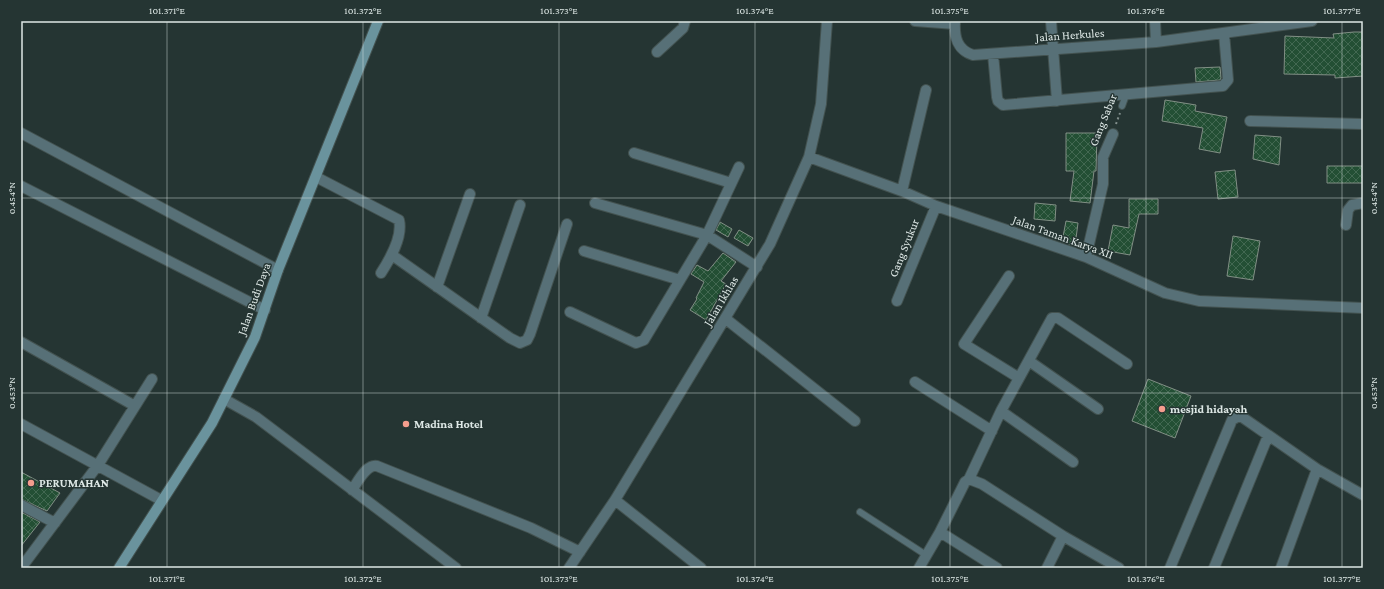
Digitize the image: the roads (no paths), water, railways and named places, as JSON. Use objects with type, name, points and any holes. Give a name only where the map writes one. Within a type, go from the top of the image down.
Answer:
[{"type":"street","name":"Jalan Budi Daya","points":[[119,568],[161,500],[212,423],[255,337],[278,270],[378,21]]},
{"type":"street","points":[[657,52],[683,28],[685,21]]},
{"type":"street","name":"Jalan Ikhlas","points":[[569,568],[615,500],[726,319],[770,244],[809,156],[821,104],[827,21]]},
{"type":"street","points":[[915,21],[955,22]]},
{"type":"street","points":[[1051,21],[1057,101]]},
{"type":"street","points":[[1155,21],[1156,42]]},
{"type":"street","name":"Jalan Herkules","points":[[955,22],[957,43],[964,52],[973,55],[1156,42],[1312,21]]},
{"type":"street","name":"Gang Sabar","points":[[1126,95],[1210,87],[1226,84],[1228,67],[1224,33]]},
{"type":"street","points":[[993,54],[997,97],[1003,105],[1126,95]]},
{"type":"street","points":[[902,191],[926,90]]},
{"type":"street","points":[[1250,121],[1363,124]]},
{"type":"street","points":[[21,133],[278,270]]},
{"type":"street","name":"Gang Sabar","points":[[1086,257],[1103,184],[1103,156],[1113,134]]},
{"type":"street","points":[[634,153],[731,183]]},
{"type":"street","name":"Jalan Taman Karya XII","points":[[809,156],[902,191],[936,206],[1086,257],[1165,293],[1199,302],[1363,308]]},
{"type":"street","points":[[570,312],[636,343],[641,342],[707,235],[739,167]]},
{"type":"street","points":[[316,177],[399,220],[400,226],[392,255],[381,273]]},
{"type":"street","points":[[21,186],[264,310]]},
{"type":"street","points":[[437,287],[470,194]]},
{"type":"street","points":[[595,203],[707,235],[757,267]]},
{"type":"street","points":[[1346,225],[1348,210],[1352,205],[1363,203]]},
{"type":"street","points":[[481,318],[520,205]]},
{"type":"street","name":"Gang Syukur","points":[[897,301],[936,206]]},
{"type":"street","points":[[392,255],[481,318],[516,342],[520,343],[527,340],[567,224]]},
{"type":"street","points":[[584,250],[680,280]]},
{"type":"street","points":[[1009,276],[964,344],[1019,378]]},
{"type":"street","points":[[919,568],[969,479],[1001,411],[1049,322],[1055,317],[1127,364]]},
{"type":"street","points":[[726,319],[855,421]]},
{"type":"street","points":[[21,342],[135,406]]},
{"type":"street","points":[[1029,361],[1098,409]]},
{"type":"street","points":[[21,568],[98,465],[152,379]]},
{"type":"street","points":[[915,382],[992,431]]},
{"type":"street","points":[[224,399],[256,417],[456,568]]},
{"type":"street","points":[[1001,411],[1073,462]]},
{"type":"street","points":[[1170,568],[1232,420],[1237,417],[1242,417],[1317,469],[1363,495]]},
{"type":"street","points":[[21,424],[161,500]]},
{"type":"street","points":[[1214,568],[1268,436]]},
{"type":"street","points":[[352,490],[368,468],[375,466],[531,528],[580,552]]},
{"type":"street","points":[[1281,568],[1317,469]]},
{"type":"street","points":[[969,479],[982,484],[1106,565],[1118,568]]},
{"type":"street","points":[[615,500],[701,568]]},
{"type":"street","points":[[21,505],[55,523]]},
{"type":"street","points":[[940,532],[997,568]]},
{"type":"street","points":[[1047,568],[1063,536]]},
{"type":"lane","name":"Gang Sabar","points":[[1122,106],[1126,95]]},
{"type":"lane","points":[[860,512],[926,555]]},
{"type":"place","name":"mesjid hidayah","points":[[1162,409]]},
{"type":"place","name":"Madina Hotel","points":[[406,424]]},
{"type":"place","name":"PERUMAHAN","points":[[31,483]]}]
